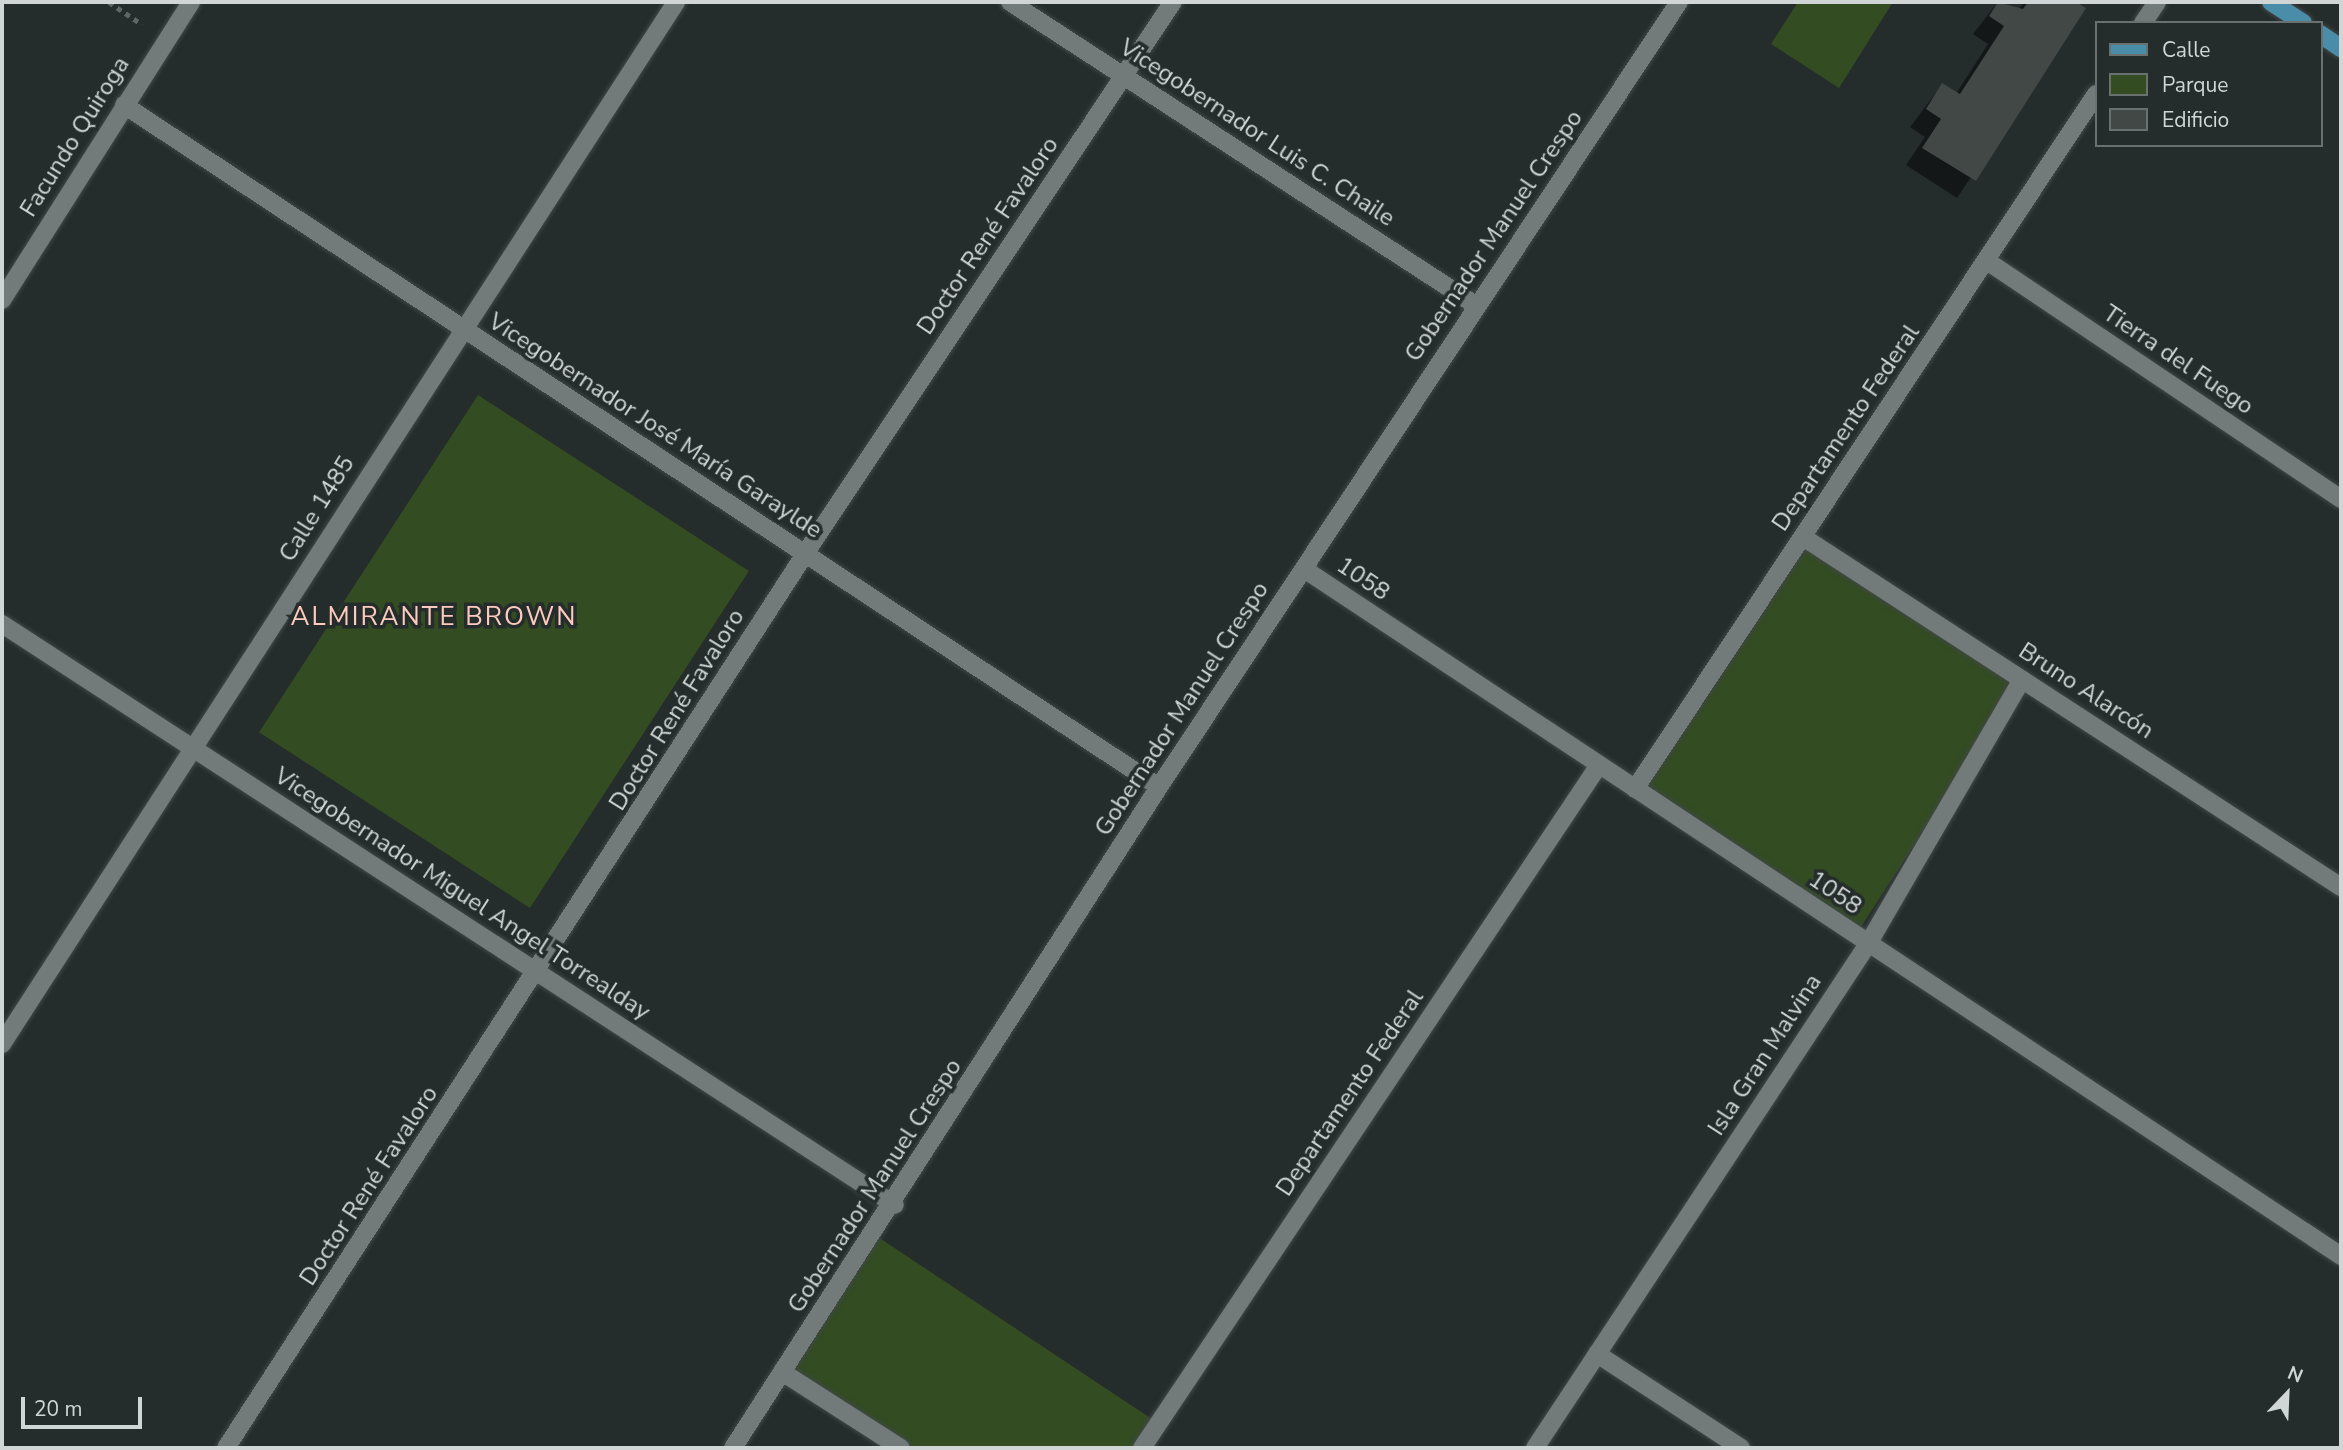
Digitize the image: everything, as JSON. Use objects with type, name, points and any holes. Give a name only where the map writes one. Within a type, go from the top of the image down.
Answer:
[{"type":"main road","points":[[2272,2],[2300,21]]},
{"type":"main road","points":[[2322,35],[2341,48]]},
{"type":"street","name":"Facundo Quiroga","points":[[2,300],[191,2]]},
{"type":"street","name":"Calle 1485","points":[[2,1044],[195,749],[461,327],[676,2]]},
{"type":"street","name":"Vicegobernador Luis C. Chaile","points":[[1010,2],[1477,306]]},
{"type":"street","name":"Doctor René Favaloro","points":[[226,1448],[539,973],[806,554],[1173,2]]},
{"type":"street","name":"Gobernador Manuel Crespo","points":[[733,1448],[895,1205],[1159,788],[1679,2]]},
{"type":"street","points":[[2144,21],[2157,2]]},
{"type":"street","name":"Departamento Federal","points":[[1635,789],[2094,97]]},
{"type":"street","name":"Vicegobernador José María Garaylde","points":[[124,105],[1159,788]]},
{"type":"street","name":"Tierra del Fuego","points":[[1987,261],[2341,499]]},
{"type":"street","name":"Bruno Alarcón","points":[[1803,537],[2341,887]]},
{"type":"street","name":"1058","points":[[1304,569],[2341,1256]]},
{"type":"street","name":"Vicegobernador Miguel Angel Torrealday","points":[[2,624],[895,1205]]},
{"type":"street","name":"Isla Gran Malvina","points":[[1535,1448],[1868,944],[2022,679]]},
{"type":"street","name":"Departamento Federal","points":[[1142,1448],[1599,765]]},
{"type":"street","points":[[1597,1354],[1741,1448]]},
{"type":"street","points":[[782,1372],[901,1448]]},
{"type":"path","points":[[109,2],[166,40]]},
{"type":"green space","points":[[1798,2],[1893,2],[1839,88],[1771,44]]},
{"type":"green space","points":[[478,395],[749,571],[530,908],[259,732]]},
{"type":"green space","points":[[1803,537],[2022,679],[1857,933],[1638,791]]},
{"type":"green space","points":[[875,1235],[1158,1423],[1142,1448],[901,1448],[782,1372]]},
{"type":"building","points":[[1998,2],[2023,9],[2028,2],[2076,2],[2086,8],[1976,181],[1922,148],[1941,119],[1926,109],[1942,83],[1960,94],[2004,26],[1989,16]]},
{"type":"district","name":"ALMIRANTE BROWN","points":[[434,617]]}]
